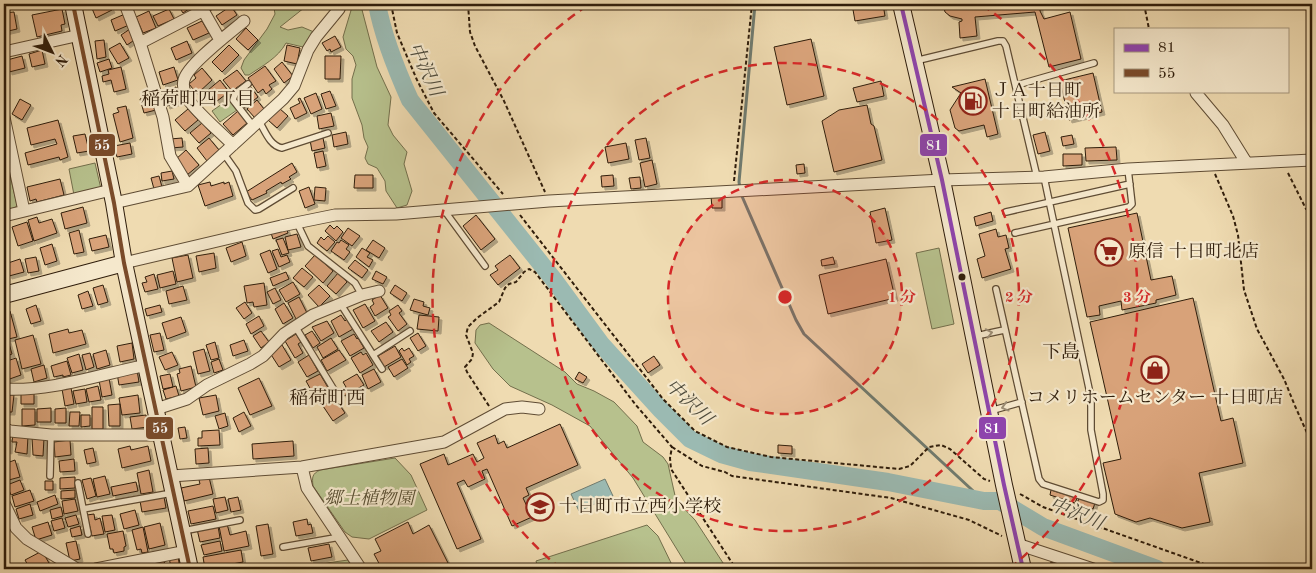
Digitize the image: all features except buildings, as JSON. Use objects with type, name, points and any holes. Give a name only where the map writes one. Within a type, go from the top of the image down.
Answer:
[{"type":"street","points":[[73,4],[124,263],[190,569]]},
{"type":"street","points":[[125,4],[140,43],[163,116],[170,156],[188,186]]},
{"type":"street","points":[[4,216],[112,196],[188,186],[283,99],[294,86],[308,50],[341,4]]},
{"type":"street","points":[[901,4],[942,180],[1015,538],[1023,569]]},
{"type":"street","points":[[140,43],[201,7],[220,40]]},
{"type":"street","points":[[233,145],[189,101],[184,89],[184,79],[189,70],[220,40],[244,22]]},
{"type":"street","points":[[4,52],[80,35]]},
{"type":"street","points":[[1196,93],[1223,125],[1246,162]]},
{"type":"street","points":[[4,117],[24,211]]},
{"type":"street","points":[[4,295],[124,263],[336,215],[396,214],[549,201],[942,180],[1040,177],[1128,169],[1312,160]]},
{"type":"street","points":[[156,409],[187,399],[208,385],[250,364],[263,356],[284,334],[313,315],[362,295],[379,291]]},
{"type":"street","points":[[4,389],[19,390],[49,386],[147,364]]},
{"type":"street","points":[[171,476],[302,467],[444,442],[505,409],[522,406],[540,410]]},
{"type":"street","points":[[4,428],[10,431],[51,435],[162,435]]},
{"type":"street","points":[[302,467],[307,488],[362,569]]},
{"type":"street","points":[[4,503],[16,528],[27,539],[77,569]]},
{"type":"street","points":[[1015,538],[1093,569]]},
{"type":"street","points":[[96,569],[187,551]]},
{"type":"lane","points":[[201,7],[216,4]]},
{"type":"lane","points":[[914,61],[998,41],[1003,41],[1006,46],[1040,177],[1049,203],[1092,398],[1091,430],[1103,494],[1103,500],[1099,502],[1043,484],[1038,479],[996,289]]},
{"type":"lane","points":[[1017,86],[1094,63]]},
{"type":"lane","points":[[248,84],[235,94],[233,100],[276,147],[282,148],[328,133]]},
{"type":"lane","points":[[224,154],[236,170],[248,203],[255,210],[293,188]]},
{"type":"lane","points":[[1015,233],[1129,207],[1132,204],[1128,169]]},
{"type":"lane","points":[[1006,212],[1130,184]]},
{"type":"lane","points":[[444,210],[485,266]]},
{"type":"lane","points":[[297,223],[308,246],[355,284],[362,295]]},
{"type":"lane","points":[[340,303],[382,369]]},
{"type":"lane","points":[[295,326],[339,398]]},
{"type":"lane","points":[[974,337],[1004,330]]},
{"type":"lane","points":[[373,355],[410,331]]},
{"type":"lane","points":[[989,411],[1022,402]]},
{"type":"lane","points":[[50,476],[51,435]]},
{"type":"lane","points":[[78,483],[88,534]]},
{"type":"lane","points":[[83,509],[174,492]]},
{"type":"lane","points":[[183,531],[240,520]]},
{"type":"lane","points":[[283,546],[340,537]]},
{"type":"path","points":[[391,4],[398,33],[417,80],[434,113],[663,399],[696,431],[727,447],[771,457],[899,470],[910,466],[929,448],[941,445],[950,449],[984,479],[1043,507],[1218,569]]},
{"type":"path","points":[[468,4],[470,32],[475,46],[504,101],[549,201]]},
{"type":"path","points":[[733,191],[752,4]]},
{"type":"path","points":[[1144,4],[1149,28]]},
{"type":"path","points":[[1282,162],[1306,209],[1312,213]]},
{"type":"path","points":[[1211,164],[1233,216],[1238,235],[1244,290],[1258,329],[1284,379],[1312,444]]},
{"type":"path","points":[[494,414],[467,372],[465,366],[472,359],[473,353],[466,335],[468,327],[499,302],[505,288],[509,284],[516,282],[529,269],[535,272],[635,404],[672,447],[702,466],[725,472],[732,476],[891,498],[969,520],[1015,538]]},
{"type":"path","points":[[672,447],[670,458],[672,469],[736,569]]},
{"type":"green space","points":[[277,4],[309,4],[280,27],[288,30],[302,27],[314,32],[303,47],[286,43],[279,53],[269,61],[249,75],[245,75],[241,68],[244,60],[267,29],[275,14],[274,8]]},
{"type":"green space","points":[[361,6],[377,67],[391,97],[388,125],[393,135],[407,152],[404,164],[412,191],[407,205],[397,208],[386,191],[385,181],[377,168],[368,164],[365,158],[368,147],[352,98],[352,79],[356,65],[353,56],[346,49],[343,37],[352,7]]},
{"type":"green space","points":[[229,99],[237,110],[220,122],[212,111]]},
{"type":"green space","points":[[4,150],[17,205],[12,213],[4,215]]},
{"type":"green space","points":[[95,163],[101,189],[74,195],[69,169]]},
{"type":"green space","points":[[939,248],[954,324],[932,329],[916,253]]},
{"type":"green space","points":[[489,323],[565,372],[577,384],[614,402],[637,426],[643,442],[663,457],[668,464],[676,500],[695,520],[727,569],[689,569],[633,478],[590,426],[552,405],[510,386],[493,369],[475,343],[476,330],[480,325]]},
{"type":"green space","name":"郷土植物園","points":[[395,458],[411,475],[427,510],[369,539],[352,537],[345,532],[313,486],[314,474],[320,470]]},
{"type":"green space","points":[[647,525],[658,536],[674,569],[538,569],[536,561]]},
{"type":"green space","points":[[348,560],[354,569],[284,569]]},
{"type":"water","points":[[605,479],[613,496],[579,511],[571,494]]},
{"type":"waterway","name":"中沢川","points":[[377,4],[390,53],[410,100],[554,280],[601,344],[690,439],[721,454],[750,462],[888,482],[984,501],[1000,501],[1043,527],[1157,569]]},
{"type":"waterway","points":[[740,188],[755,4]]},
{"type":"waterway","points":[[741,194],[796,320],[804,334],[984,501]]},
{"type":"transit line","name":"55","points":[[73,4],[114,203],[124,263],[190,569]]},
{"type":"transit line","name":"81","points":[[901,4],[942,180],[1023,569]]},
{"type":"place","name":"ＪＡ十日町 十日町給油所","points":[[973,101]]},
{"type":"place","name":"原信 十日町北店","points":[[1109,252]]},
{"type":"place","name":"コメリホームセンター 十日町店","points":[[1155,370]]},
{"type":"place","name":"十日町市立西小学校","points":[[540,507]]},
{"type":"district","name":"稲荷町四丁目","points":[[198,100]]},
{"type":"district","name":"下島","points":[[1061,353]]},
{"type":"district","name":"稲荷町西","points":[[327,399]]}]
